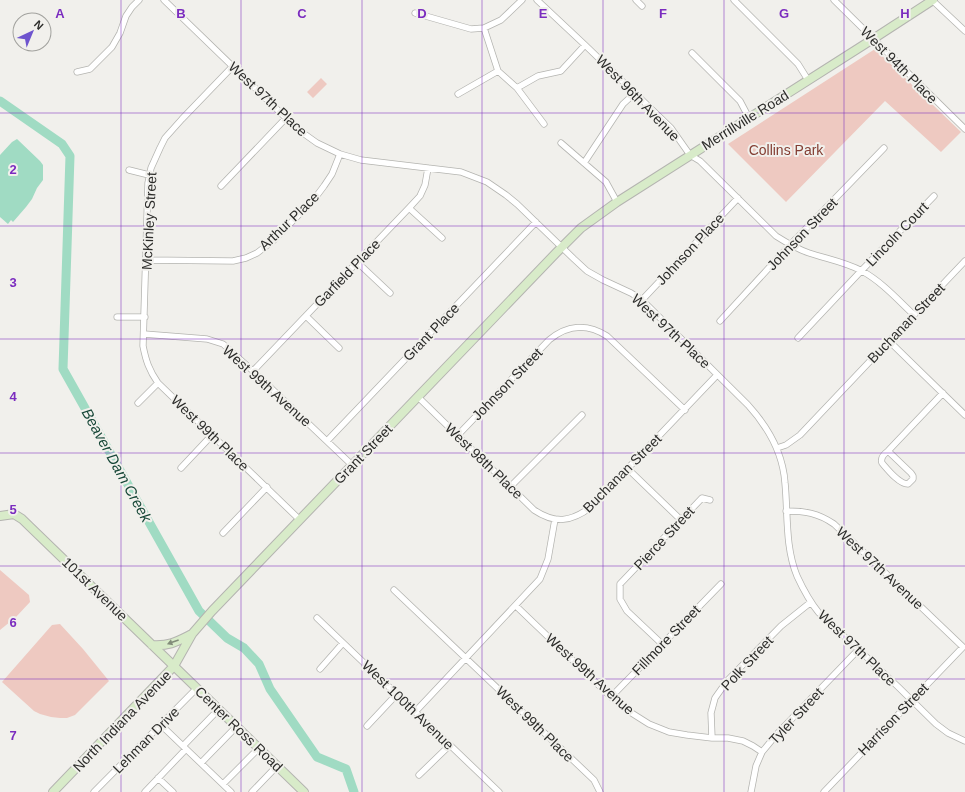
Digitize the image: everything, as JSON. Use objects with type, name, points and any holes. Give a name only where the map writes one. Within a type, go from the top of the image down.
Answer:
[{"type":"street","points":[[78,72],[90,69],[112,47],[120,33],[126,16],[139,0]]},
{"type":"street","name":"West 97th Place","points":[[164,0],[286,118],[308,137],[340,154],[361,160],[461,172],[487,182],[506,195],[581,266],[603,280],[631,293],[642,300],[757,415],[765,426],[777,448],[782,464],[785,482],[790,555],[797,576],[811,602],[820,614],[859,649],[936,724],[948,733],[965,741]]},
{"type":"street","points":[[415,13],[471,29],[484,28],[502,20],[522,0]]},
{"type":"street","name":"West 96th Avenue","points":[[537,0],[671,128],[690,155],[700,162],[776,236],[790,246],[835,260],[861,271],[881,283],[914,315]]},
{"type":"street","points":[[636,0],[642,6]]},
{"type":"street","points":[[734,0],[798,64],[808,80]]},
{"type":"street","name":"West 94th Place","points":[[834,0],[965,129]]},
{"type":"street","points":[[933,0],[965,31]]},
{"type":"street","name":"Merrillville Road","points":[[561,247],[581,228],[617,202],[933,0]]},
{"type":"street","points":[[484,28],[498,71],[517,88],[544,124]]},
{"type":"street","points":[[517,88],[538,76],[561,71],[585,45]]},
{"type":"street","points":[[692,53],[740,101],[749,118]]},
{"type":"street","name":"McKinley Street","points":[[144,334],[149,175],[165,138],[233,66]]},
{"type":"street","points":[[458,94],[498,71]]},
{"type":"street","points":[[584,163],[623,104],[635,93]]},
{"type":"street","points":[[220,186],[286,118]]},
{"type":"street","points":[[562,143],[606,182],[617,202]]},
{"type":"street","name":"Johnson Street","points":[[720,321],[884,148]]},
{"type":"street","name":"Arthur Place","points":[[146,260],[233,261],[246,258],[257,253],[274,240],[315,198],[332,174],[340,154]]},
{"type":"street","name":"Garfield Place","points":[[252,370],[306,316],[420,196],[425,185],[428,168]]},
{"type":"street","points":[[129,170],[149,175]]},
{"type":"street","name":"Lincoln Court","points":[[798,338],[934,196]]},
{"type":"street","name":"Johnson Place","points":[[642,300],[738,198]]},
{"type":"street","points":[[409,208],[442,238]]},
{"type":"street","name":"Grant Place","points":[[327,441],[536,222]]},
{"type":"street","name":"Grant Street","points":[[174,666],[192,634],[212,611],[561,247]]},
{"type":"street","name":"Buchanan Street","points":[[777,448],[786,445],[800,435],[965,261]]},
{"type":"street","points":[[357,262],[390,293]]},
{"type":"street","points":[[306,316],[339,348]]},
{"type":"street","points":[[117,317],[145,317]]},
{"type":"street","name":"Johnson Street","points":[[458,436],[549,340],[566,329],[580,327],[591,328],[607,336],[684,410]]},
{"type":"street","name":"West 99th Avenue","points":[[144,334],[207,339],[223,344],[352,465]]},
{"type":"street","name":"West 99th Place","points":[[144,334],[143,346],[145,359],[151,373],[158,383],[300,520]]},
{"type":"street","points":[[889,341],[965,415]]},
{"type":"street","name":"Buchanan Street","points":[[555,520],[572,518],[591,507],[717,375]]},
{"type":"street","points":[[138,403],[158,383]]},
{"type":"street","points":[[888,451],[913,476],[908,484],[901,482],[882,463],[882,457],[943,393]]},
{"type":"street","name":"West 98th Place","points":[[418,396],[534,510],[555,520]]},
{"type":"street","points":[[510,487],[582,415]]},
{"type":"street","points":[[181,468],[212,435]]},
{"type":"street","points":[[628,469],[682,520]]},
{"type":"street","points":[[223,533],[267,488]]},
{"type":"street","name":"Pierce Street","points":[[662,644],[627,611],[620,599],[620,584],[702,498],[710,500]]},
{"type":"street","name":"West 97th Avenue","points":[[786,511],[801,511],[814,514],[834,524],[963,647]]},
{"type":"street","name":"101st Avenue","points":[[0,516],[14,514],[22,519],[174,666]]},
{"type":"street","points":[[415,712],[540,579],[548,559],[555,520]]},
{"type":"street","name":"Fillmore Street","points":[[611,697],[721,584]]},
{"type":"street","name":"West 99th Place","points":[[394,590],[594,780],[600,792]]},
{"type":"street","name":"Polk Street","points":[[712,738],[711,713],[715,698],[728,681],[781,626],[811,602]]},
{"type":"street","name":"West 99th Avenue","points":[[516,606],[611,697],[630,712],[649,724],[669,732],[743,741],[762,752]]},
{"type":"street","name":"West 100th Avenue","points":[[317,618],[499,792]]},
{"type":"street","points":[[152,645],[163,646],[174,643],[192,634]]},
{"type":"street","points":[[320,669],[343,643]]},
{"type":"street","name":"Harrison Street","points":[[824,792],[963,647]]},
{"type":"street","name":"Tyler Street","points":[[751,792],[756,766],[762,752],[859,649]]},
{"type":"street","name":"Center Ross Road","points":[[174,666],[237,726],[299,790]]},
{"type":"street","name":"North Indiana Avenue","points":[[53,792],[174,666]]},
{"type":"street","name":"Lehman Drive","points":[[94,792],[197,688]]},
{"type":"street","points":[[367,726],[397,694]]},
{"type":"street","points":[[145,792],[219,709]]},
{"type":"street","points":[[161,725],[231,792]]},
{"type":"street","points":[[201,763],[237,726]]},
{"type":"street","points":[[420,776],[450,745]]},
{"type":"street","points":[[223,784],[259,748]]},
{"type":"street","points":[[252,792],[277,766]]},
{"type":"street","points":[[158,778],[173,792]]},
{"type":"green space","name":"Collins Park","points":[[875,49],[961,132],[941,152],[885,101],[786,202],[728,144]]},
{"type":"green space","points":[[321,78],[327,84],[313,98],[307,92]]},
{"type":"green space","points":[[0,570],[29,595],[30,602],[16,617],[0,630]]},
{"type":"green space","points":[[60,624],[109,681],[75,715],[67,718],[51,717],[34,711],[2,682],[52,625]]},
{"type":"shaded area","points":[[17,139],[43,165],[43,180],[26,207],[13,222],[11,220],[8,224],[0,217],[0,155],[12,142]]},
{"type":"waterway","name":"Beaver Dam Creek","points":[[0,101],[62,144],[70,156],[63,369],[199,611],[227,638],[244,648],[259,664],[270,689],[317,757],[346,769],[354,792]]}]
